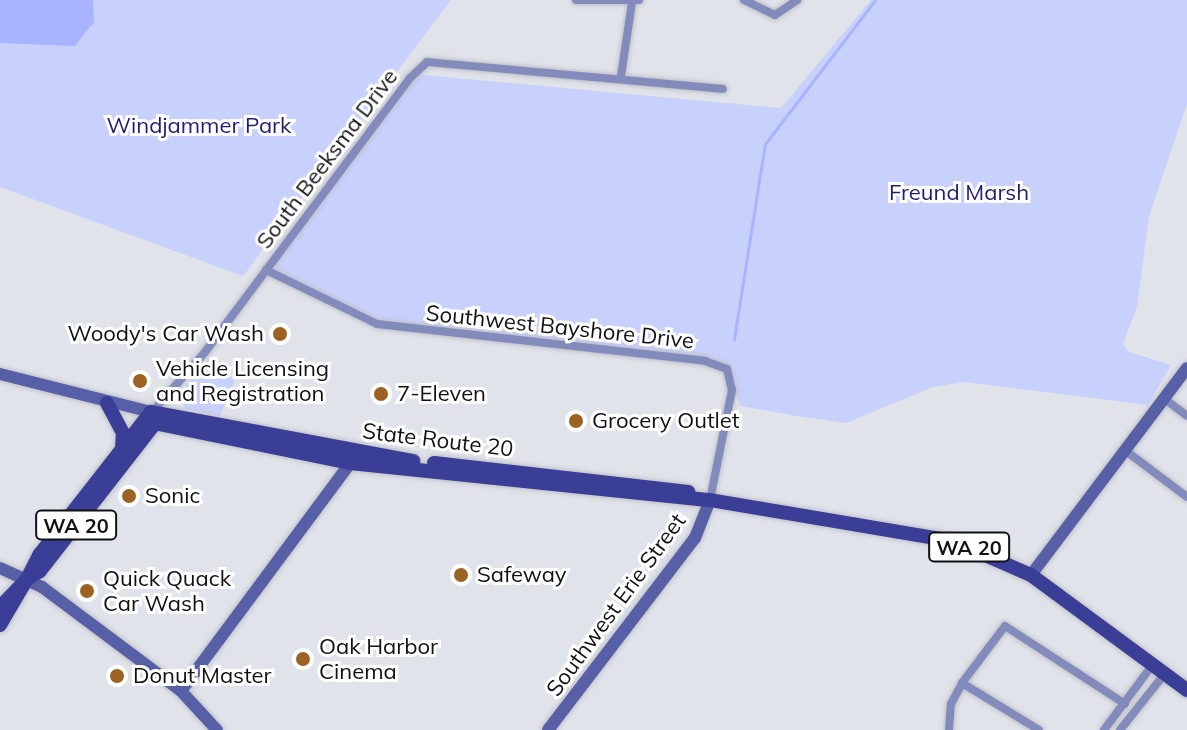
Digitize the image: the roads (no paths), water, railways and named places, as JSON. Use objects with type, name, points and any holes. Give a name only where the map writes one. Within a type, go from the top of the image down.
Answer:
[{"type":"main road","points":[[107,403],[123,433],[122,448]]},
{"type":"main road","name":"State Route 20","points":[[153,418],[364,454],[680,490],[710,500]]},
{"type":"main road","name":"WA 20","points":[[0,625],[40,554],[122,448],[153,418]]},
{"type":"main road","name":"WA 20","points":[[153,418],[350,463]]},
{"type":"main road","name":"WA 20","points":[[0,607],[27,579],[40,571],[153,418]]},
{"type":"main road","name":"State Route 20","points":[[350,463],[710,500],[953,541],[1031,575],[1157,672],[1187,690]]},
{"type":"street","points":[[576,0],[635,1],[621,76],[723,89]]},
{"type":"street","points":[[744,0],[775,15],[797,0]]},
{"type":"street","name":"South Beeksma Drive","points":[[153,418],[410,78],[427,62],[621,76]]},
{"type":"street","name":"Southwest Bayshore Drive","points":[[266,270],[377,324],[717,364],[727,369],[732,390],[710,500]]},
{"type":"street","points":[[1031,575],[1166,400],[1187,368]]},
{"type":"street","points":[[0,374],[153,418]]},
{"type":"street","points":[[1166,400],[1187,416]]},
{"type":"street","points":[[1126,451],[1187,497]]},
{"type":"street","points":[[181,691],[350,463],[364,454]]},
{"type":"street","name":"Southwest Erie Street","points":[[548,730],[695,538],[710,500]]},
{"type":"street","points":[[0,568],[27,579],[181,691],[217,730]]},
{"type":"street","points":[[949,730],[951,704],[962,683],[1001,629],[1015,628],[1125,704]]},
{"type":"street","points":[[1104,730],[1157,672]]},
{"type":"street","points":[[1120,730],[1157,672]]},
{"type":"street","points":[[962,683],[1039,730]]},
{"type":"street","points":[[1023,730],[1025,720]]},
{"type":"water","points":[[0,0],[93,0],[94,22],[75,46],[0,43]]},
{"type":"waterway","points":[[734,339],[765,144],[875,0]]},
{"type":"place","name":"Woody's Car Wash","points":[[280,334]]},
{"type":"place","name":"Vehicle Licensing and Registration","points":[[140,381]]},
{"type":"place","name":"7-Eleven","points":[[381,394]]},
{"type":"place","name":"Grocery Outlet","points":[[576,421]]},
{"type":"place","name":"Sonic","points":[[129,496]]},
{"type":"place","name":"Safeway","points":[[461,575]]},
{"type":"place","name":"Quick Quack Car Wash","points":[[87,591]]},
{"type":"place","name":"Oak Harbor Cinema","points":[[303,659]]},
{"type":"place","name":"Donut Master","points":[[117,676]]},
{"type":"park label","name":"Windjammer Park","points":[[199,126]]},
{"type":"park label","name":"Freund Marsh","points":[[959,193]]}]
